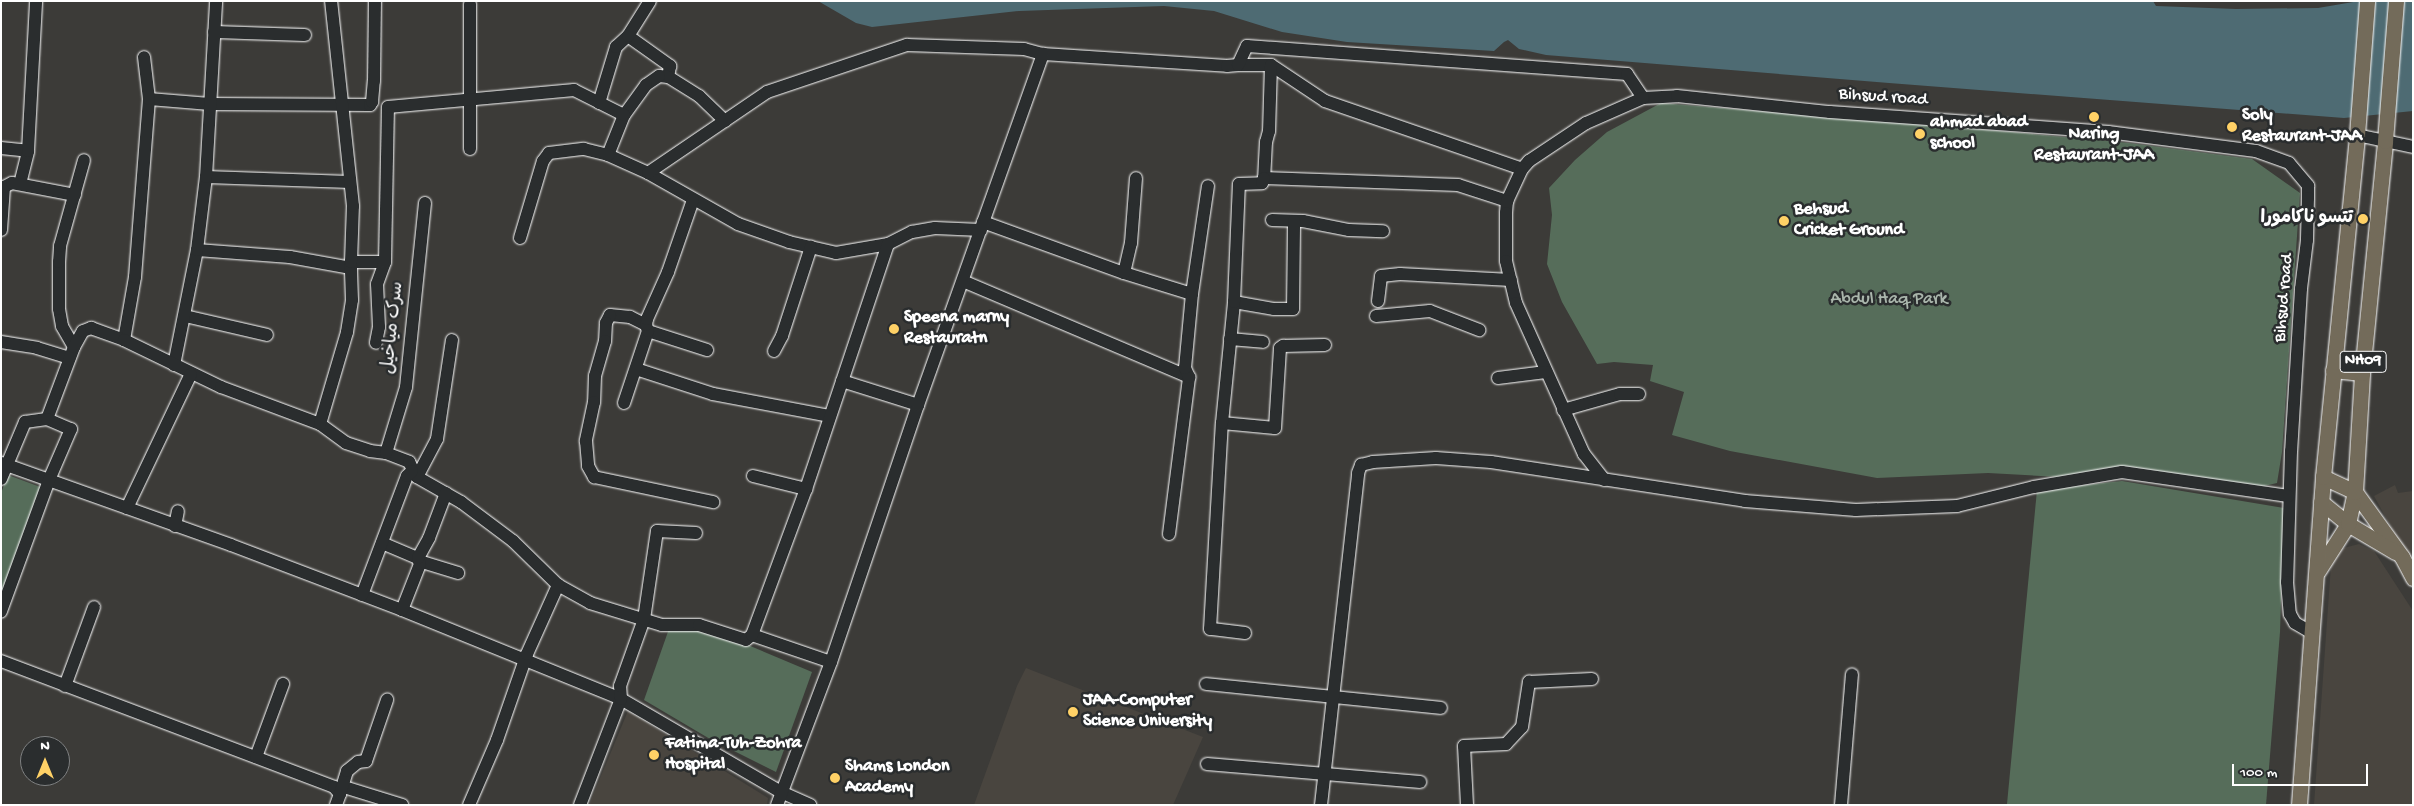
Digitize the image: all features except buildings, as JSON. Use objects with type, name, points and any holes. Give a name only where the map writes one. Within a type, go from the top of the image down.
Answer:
[{"type":"main road","name":"NH09","points":[[2299,805],[2323,476],[2357,135],[2367,1]]},
{"type":"main road","name":"NH09","points":[[2316,575],[2330,549],[2348,524],[2355,492],[2362,373],[2385,141],[2396,1]]},
{"type":"main road","points":[[2333,370],[2362,373]]},
{"type":"main road","points":[[2323,476],[2355,492],[2402,557],[2413,578]]},
{"type":"main road","points":[[2321,502],[2348,524],[2402,557]]},
{"type":"street","points":[[20,184],[28,151],[36,1]]},
{"type":"street","points":[[174,365],[197,250],[206,177],[216,1]]},
{"type":"street","points":[[320,424],[347,332],[352,300],[353,206],[340,106],[330,1]]},
{"type":"street","points":[[149,99],[210,104],[370,105],[372,102],[375,1]]},
{"type":"street","points":[[599,103],[616,46],[628,36],[650,1]]},
{"type":"street","points":[[470,4],[468,78],[470,149]]},
{"type":"street","points":[[214,32],[305,35]]},
{"type":"street","points":[[628,36],[670,66],[668,78]]},
{"type":"street","points":[[648,173],[767,92],[907,45],[1024,49],[1043,54],[1227,66],[1271,65],[1326,100],[1522,169],[1507,200],[1506,261],[1516,303],[1584,454],[1604,480]]},
{"type":"street","points":[[1238,65],[1247,46],[1627,74],[1642,98]]},
{"type":"street","points":[[777,805],[831,662],[918,405],[1043,54]]},
{"type":"street","points":[[124,340],[134,277],[149,99],[144,57]]},
{"type":"street","points":[[1245,633],[1210,630],[1222,423],[1234,302],[1238,184],[1262,183],[1264,178],[1266,142],[1270,131],[1271,65]]},
{"type":"street","points":[[608,155],[624,115],[646,85],[659,76],[668,78],[699,96],[725,121]]},
{"type":"street","points":[[376,343],[379,327],[377,284],[385,262],[388,107],[574,90],[624,115]]},
{"type":"street","name":"Bihsud road","points":[[1522,169],[1529,161],[1586,122],[1642,98],[1677,96],[1830,112],[2108,132],[2256,151],[2289,163],[2308,186],[2308,198],[2307,240],[2301,289],[2288,496],[2287,582],[2290,614],[2295,623],[2312,633]]},
{"type":"street","points":[[2357,135],[2413,147]]},
{"type":"street","points":[[1,148],[28,151]]},
{"type":"street","points":[[520,238],[543,161],[549,153],[584,149],[608,155],[648,173],[738,224],[836,253],[888,244],[912,232],[935,228],[982,226],[1192,294]]},
{"type":"street","points":[[72,353],[62,326],[59,309],[60,246],[84,160]]},
{"type":"street","points":[[206,177],[350,182]]},
{"type":"street","points":[[1124,273],[1131,243],[1136,178]]},
{"type":"street","points":[[1264,178],[1458,185],[1507,200]]},
{"type":"street","points":[[1,230],[4,187],[12,183],[75,195]]},
{"type":"street","points":[[1169,534],[1189,377],[1185,368],[1192,294],[1208,186]]},
{"type":"street","points":[[624,403],[636,369],[647,328],[693,200]]},
{"type":"street","name":"سرک میاخیل","points":[[386,452],[406,388],[425,203]]},
{"type":"street","points":[[1272,220],[1294,221],[1349,230],[1383,231]]},
{"type":"street","points":[[1234,302],[1274,309],[1293,309],[1294,221]]},
{"type":"street","points":[[47,419],[72,353],[83,331],[90,328],[124,340],[191,374],[320,424],[346,443],[370,452],[386,452],[408,462],[415,474],[446,493],[513,541],[558,586],[590,603],[662,625],[699,625],[746,640],[752,635],[806,489],[888,244]]},
{"type":"street","points":[[774,351],[782,336],[811,247]]},
{"type":"street","points":[[197,250],[290,257],[351,265],[385,262]]},
{"type":"street","points":[[1378,301],[1381,276],[1400,274],[1510,280]]},
{"type":"street","points":[[963,281],[1189,377]]},
{"type":"street","points":[[1376,316],[1430,311],[1479,330]]},
{"type":"street","points":[[708,350],[647,328],[630,317],[610,315],[606,323],[605,341],[596,376],[594,402],[586,441],[588,466],[594,477],[713,502]]},
{"type":"street","points":[[185,316],[267,335]]},
{"type":"street","points":[[1230,339],[1263,342]]},
{"type":"street","points":[[362,595],[407,476],[415,474],[437,439],[452,340]]},
{"type":"street","points":[[1,342],[72,353]]},
{"type":"street","points":[[1222,423],[1275,428],[1280,348],[1283,346],[1325,345]]},
{"type":"street","points":[[636,369],[713,394],[829,416]]},
{"type":"street","points":[[1498,378],[1546,372]]},
{"type":"street","points":[[127,508],[191,374]]},
{"type":"street","points":[[842,381],[918,405]]},
{"type":"street","points":[[1563,410],[1620,394],[1639,394]]},
{"type":"street","points":[[1,478],[4,464],[25,422],[47,419],[70,429],[49,480],[1,611]]},
{"type":"street","points":[[1321,805],[1358,473],[1362,465],[1372,462],[1436,458],[1491,462],[1745,501],[1856,510],[1957,506],[2034,487],[2122,472],[2288,496]]},
{"type":"street","points":[[4,464],[231,545],[402,610],[621,699],[782,792],[810,805]]},
{"type":"street","points":[[753,476],[806,489]]},
{"type":"street","points":[[402,610],[420,564],[419,559],[446,493]]},
{"type":"street","points":[[175,526],[178,511]]},
{"type":"street","points":[[580,805],[621,699],[620,686],[644,619],[657,531],[696,533]]},
{"type":"street","points":[[382,543],[419,559],[458,572]]},
{"type":"street","points":[[469,805],[497,740],[527,654],[558,586]]},
{"type":"street","points":[[65,686],[94,607]]},
{"type":"street","points":[[752,635],[831,662]]},
{"type":"street","points":[[1,661],[334,787],[340,795],[402,805]]},
{"type":"street","points":[[1841,805],[1852,674]]},
{"type":"street","points":[[1467,805],[1464,746],[1506,744],[1522,727],[1529,682],[1592,679]]},
{"type":"street","points":[[256,757],[283,684]]},
{"type":"street","points":[[1206,684],[1441,708]]},
{"type":"street","points":[[340,795],[347,770],[358,762],[366,760],[387,700]]},
{"type":"street","points":[[1207,764],[1420,782]]},
{"type":"shaded area","points":[[2395,485],[2398,493],[2413,491],[2413,567],[2374,496]]},
{"type":"shaded area","points":[[2359,544],[2374,551],[2413,611],[2413,805],[2314,805],[2332,551]]},
{"type":"shaded area","name":"JAA-Computer Science University","points":[[1026,668],[1203,737],[1173,805],[974,805],[1017,686]]},
{"type":"shaded area","name":"Fatima-Tuh-Zohra Hospital","points":[[628,711],[768,798],[767,805],[589,805]]},
{"type":"green space","name":"Abdul Haq Park","points":[[1661,103],[2129,143],[2252,159],[2300,193],[2282,452],[2277,483],[2260,487],[2123,467],[2059,477],[1988,473],[1877,478],[1730,451],[1672,435],[1684,392],[1650,381],[1653,365],[1614,362],[1597,364],[1562,302],[1547,264],[1552,215],[1549,188],[1575,160],[1607,132]]},
{"type":"green space","points":[[8,475],[43,488],[1,599],[1,493]]},
{"type":"green space","points":[[2122,481],[2284,508],[2280,632],[2266,805],[2007,804],[2037,490]]},
{"type":"green space","points":[[670,626],[717,632],[812,672],[776,772],[710,739],[644,700]]},
{"type":"water","points":[[818,1],[2153,1],[2156,6],[2236,9],[2318,8],[2359,1],[2413,1],[2413,111],[2344,118],[1889,83],[1546,55],[1519,49],[1508,40],[1494,51],[1347,42],[1282,32],[1214,11],[1164,6],[1019,11],[872,27],[856,23]]},
{"type":"place","name":"Naring Restaurant-JAA","points":[[2094,117]]},
{"type":"place","name":"Soly Restaurant-JAA","points":[[2232,127]]},
{"type":"place","name":"ahmad abad school","points":[[1920,134]]},
{"type":"place","name":"تتسو ناکامورا","points":[[2363,219]]},
{"type":"place","name":"Behsud Cricket Ground","points":[[1784,221]]},
{"type":"place","name":"Speena marny Restauratn","points":[[894,329]]},
{"type":"place","name":"JAA-Computer Science University","points":[[1073,712]]},
{"type":"place","name":"Fatima-Tuh-Zohra Hospital","points":[[654,755]]},
{"type":"place","name":"Shams London Academy","points":[[835,778]]}]
